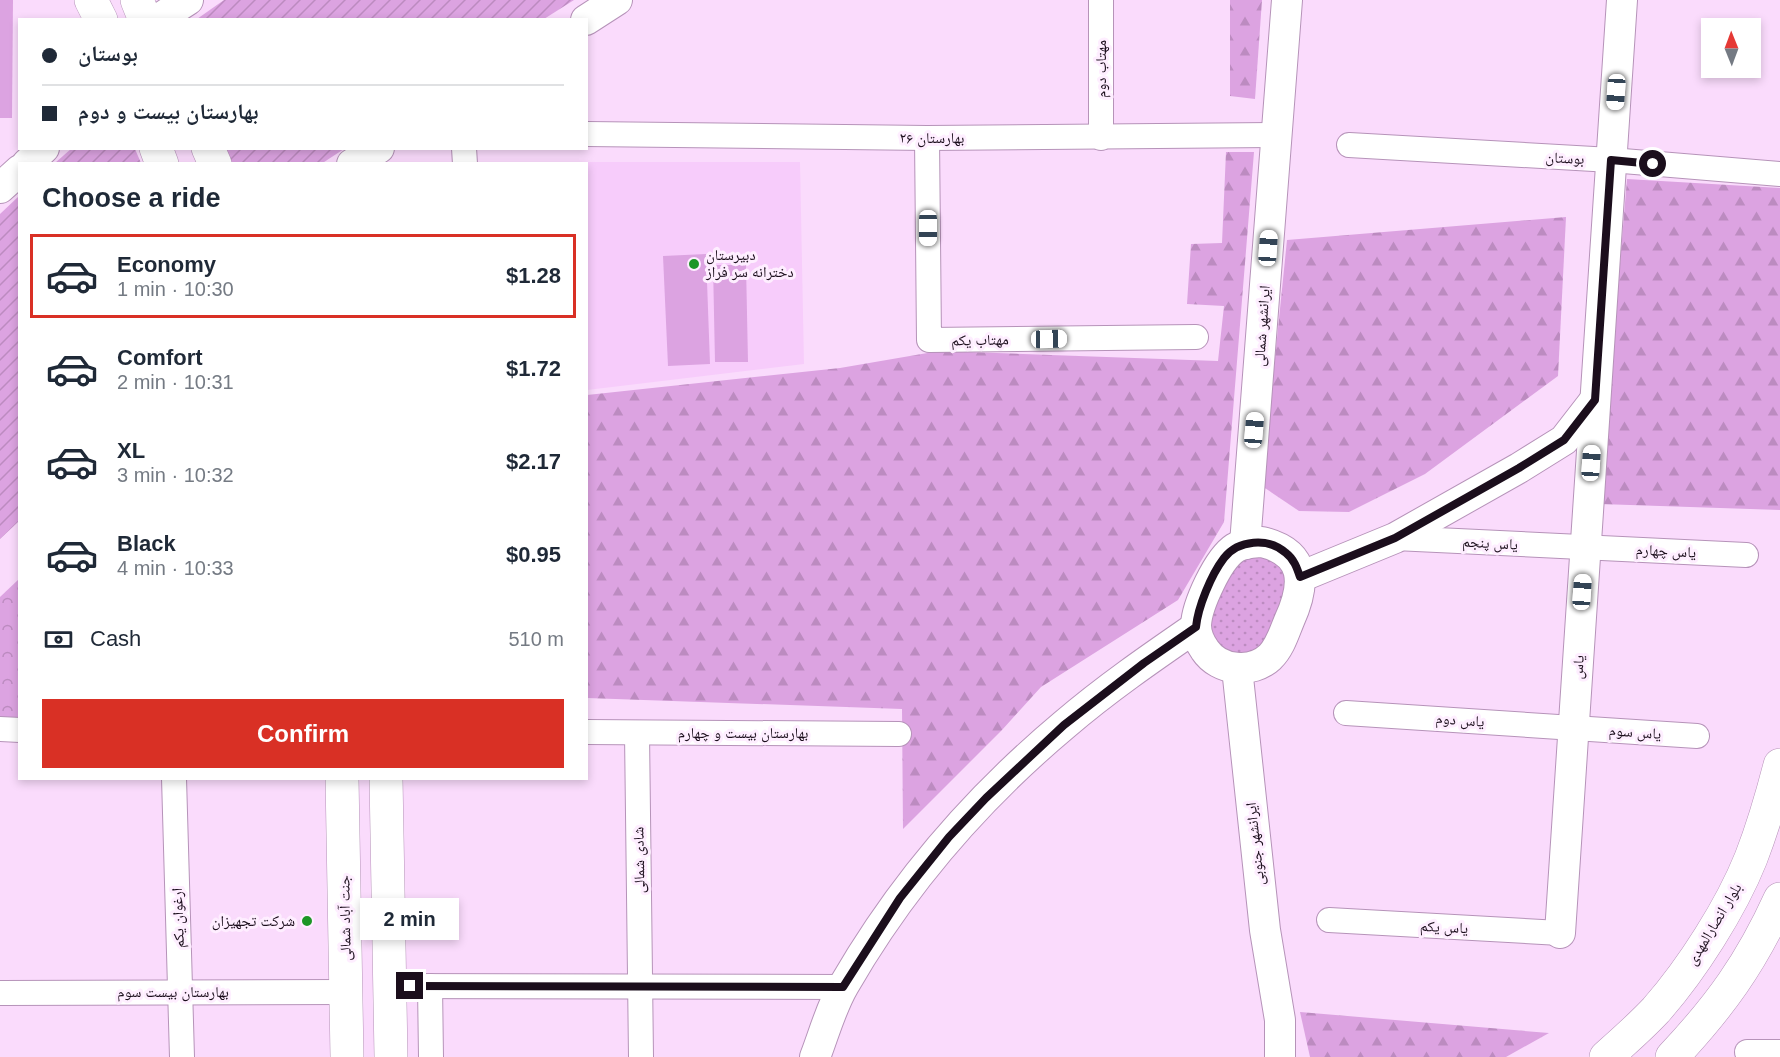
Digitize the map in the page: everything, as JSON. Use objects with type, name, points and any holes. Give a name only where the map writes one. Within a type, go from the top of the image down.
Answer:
[{"type":"main road","points":[[91,0],[100,18]]},
{"type":"main road","points":[[137,0],[145,18]]},
{"type":"main road","name":"بلوار انصارالمهدی","points":[[1606,1057],[1656,1010],[1699,954],[1736,892],[1770,804],[1780,765]]},
{"type":"main road","name":"جنت آباد شمالی","points":[[342,780],[347,1057]]},
{"type":"main road","points":[[386,780],[391,1057]]},
{"type":"main road","points":[[1672,1057],[1706,1020],[1734,983],[1762,939],[1780,899]]},
{"type":"street","points":[[160,18],[188,0]]},
{"type":"street","points":[[588,19],[617,0]]},
{"type":"street","name":"مهتاب دوم","points":[[1101,0],[1101,138]]},
{"type":"street","name":"ایرانشهر شمالی","points":[[1245,544],[1287,0]]},
{"type":"street","name":"یاس","points":[[1560,933],[1622,0]]},
{"type":"street","name":"بهارستان ۲۶","points":[[588,134],[927,138],[1277,135]]},
{"type":"street","name":"مهتاب یکم","points":[[927,138],[929,340],[1196,338]]},
{"type":"street","name":"بوستان","points":[[1349,145],[1611,160],[1780,174]]},
{"type":"street","points":[[29,162],[42,150]]},
{"type":"street","points":[[355,162],[376,150]]},
{"type":"street","points":[[0,188],[18,172]]},
{"type":"street","points":[[1300,577],[1395,538],[1519,468],[1564,440],[1595,400]]},
{"type":"street","name":"یاس پنجم","points":[[1395,538],[1586,547]]},
{"type":"street","points":[[1262,542],[1275,546],[1287,553],[1300,577],[1301,590],[1297,603],[1277,648],[1268,658],[1256,665],[1237,668],[1216,662],[1206,652],[1199,640],[1196,627],[1198,613],[1217,568],[1224,557],[1235,548],[1262,542]]},
{"type":"street","name":"یاس چهارم","points":[[1586,547],[1746,555]]},
{"type":"street","points":[[815,1057],[843,987],[900,898],[949,837],[986,798],[1064,725],[1144,663],[1196,627]]},
{"type":"street","name":"ایرانشهر جنوبی","points":[[1237,668],[1265,930],[1280,1020],[1280,1057]]},
{"type":"street","name":"یاس دوم","points":[[1346,713],[1574,728]]},
{"type":"street","name":"یاس سوم","points":[[1574,728],[1697,736]]},
{"type":"street","points":[[0,729],[18,730]]},
{"type":"street","name":"بهارستان بیست و چهارم","points":[[588,732],[899,734]]},
{"type":"street","name":"شادی شمالی","points":[[637,733],[641,1057]]},
{"type":"street","name":"ارغوان یکم","points":[[174,780],[182,1057]]},
{"type":"street","name":"یاس یکم","points":[[1329,920],[1560,933]]},
{"type":"street","points":[[389,986],[843,987]]},
{"type":"street","points":[[430,986],[432,1057]]},
{"type":"street","name":"بهارستان بیست سوم","points":[[0,993],[347,992]]},
{"type":"street","name":"ایرانشهر جنوبی","points":[[1280,1020],[1300,1057]]},
{"type":"street","points":[[1747,1052],[1780,1053]]},
{"type":"shaded area","name":"دبیرستان دخترانه سر فراز","points":[[588,162],[800,162],[804,364],[588,390]]},
{"type":"green space","points":[[0,0],[13,0],[12,118],[0,118]]},
{"type":"green space","points":[[224,0],[574,0],[546,18],[198,18]]},
{"type":"green space","points":[[1230,0],[1262,0],[1255,99],[1230,96]]},
{"type":"green space","points":[[70,150],[135,150],[141,162],[56,162]]},
{"type":"green space","points":[[220,150],[342,150],[324,162],[226,162]]},
{"type":"green space","points":[[1226,152],[1254,152],[1224,522],[1178,600],[1041,687],[1002,730],[903,829],[902,709],[588,698],[588,395],[840,368],[939,351],[1218,361],[1224,306],[1187,304],[1191,244],[1222,243]]},
{"type":"green space","points":[[1627,179],[1780,188],[1780,510],[1600,504]]},
{"type":"green space","points":[[18,197],[18,522],[0,539],[0,214]]},
{"type":"green space","points":[[1566,217],[1558,376],[1425,474],[1349,512],[1299,511],[1262,486],[1287,240]]},
{"type":"green space","points":[[706,254],[710,364],[668,366],[663,256]]},
{"type":"green space","points":[[713,265],[746,265],[748,362],[715,362]]},
{"type":"green space","points":[[1261,551],[1293,574],[1271,643],[1245,660],[1217,650],[1207,619],[1232,563]]},
{"type":"green space","points":[[18,580],[18,717],[0,717],[0,597]]},
{"type":"green space","points":[[1300,1012],[1549,1033],[1506,1057],[1310,1057]]},
{"type":"place","name":"دبیرستان دخترانه سر فراز","points":[[694,264]]},
{"type":"place","name":"شرکت تجهیزان","points":[[307,921]]},
{"type":"route","points":[[410,986],[843,987],[900,898],[949,837],[986,798],[1064,725],[1144,663],[1196,627],[1198,613],[1217,568],[1224,557],[1235,548],[1248,543],[1262,542],[1275,546],[1287,553],[1300,577],[1395,538],[1564,440],[1595,400],[1611,160],[1653,164]]}]
